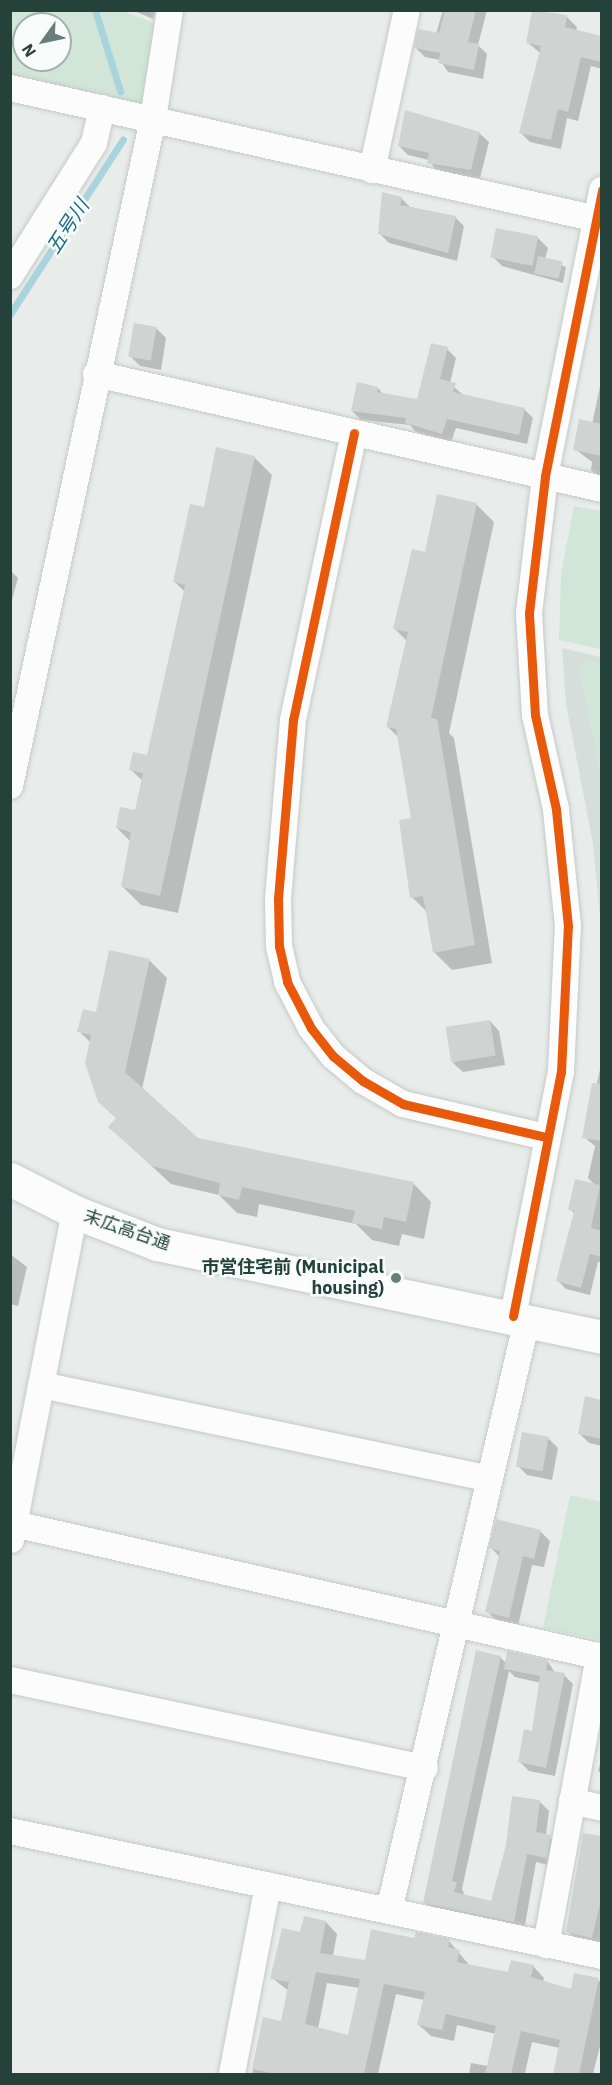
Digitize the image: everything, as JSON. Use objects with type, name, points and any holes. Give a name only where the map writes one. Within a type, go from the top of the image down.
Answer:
[{"type":"street","points":[[10,786],[96,374],[153,118],[170,10]]},
{"type":"street","points":[[372,170],[407,10]]},
{"type":"street","points":[[10,88],[153,118],[372,170],[598,219]]},
{"type":"street","points":[[10,276],[94,143],[102,108]]},
{"type":"street","points":[[389,1911],[425,1768],[488,1478],[520,1318],[546,1137],[561,1072],[568,926],[556,809],[535,715],[528,613],[545,477],[602,190]]},
{"type":"street","points":[[96,374],[602,489]]},
{"type":"street","points":[[354,433],[293,720],[278,899],[279,946],[287,982],[311,1028],[333,1056],[363,1081],[403,1104],[546,1137]]},
{"type":"street","name":"末広高台通","points":[[10,1179],[75,1212],[157,1244],[520,1318],[602,1337]]},
{"type":"street","points":[[75,1212],[12,1532],[600,1656],[546,1945]]},
{"type":"street","points":[[41,1385],[488,1478]]},
{"type":"street","points":[[10,1680],[425,1768]]},
{"type":"street","points":[[572,1801],[602,1808]]},
{"type":"street","points":[[10,1831],[602,1956]]},
{"type":"street","points":[[232,2074],[268,1885]]},
{"type":"shaded area","points":[[562,648],[601,657],[601,1011],[600,917],[593,844],[566,704]]},
{"type":"green space","points":[[11,11],[123,11],[166,28],[153,119],[11,88]]},
{"type":"green space","points":[[574,506],[601,511],[601,649],[559,640],[561,573]]},
{"type":"green space","points":[[585,661],[601,664],[601,777],[579,669]]},
{"type":"green space","points":[[570,1495],[601,1502],[601,1640],[543,1628]]},
{"type":"building","points":[[445,10],[476,10],[468,42],[479,44],[474,70],[438,63],[440,53],[414,48],[418,29],[439,33]]},
{"type":"building","points":[[532,10],[567,15],[565,27],[602,36],[602,62],[581,57],[568,112],[558,109],[551,140],[519,133],[541,46],[526,43]]},
{"type":"building","points":[[405,110],[480,132],[471,170],[427,163],[429,153],[398,146]]},
{"type":"building","points":[[382,192],[402,197],[400,205],[456,216],[448,253],[378,234]]},
{"type":"building","points":[[496,228],[538,236],[532,266],[490,257]]},
{"type":"building","points":[[538,256],[562,261],[559,279],[534,274]]},
{"type":"building","points":[[134,323],[157,327],[151,360],[128,356]]},
{"type":"building","points":[[431,343],[448,347],[440,379],[456,383],[453,392],[525,408],[519,435],[447,419],[442,434],[405,423],[406,418],[351,411],[357,382],[378,387],[377,392],[417,399]]},
{"type":"building","points":[[579,419],[602,424],[602,456],[573,450]]},
{"type":"building","points":[[216,447],[255,456],[160,896],[121,887],[131,832],[116,828],[120,807],[135,810],[143,773],[129,770],[133,752],[147,755],[185,585],[173,582],[190,504],[204,507]]},
{"type":"building","points":[[437,494],[477,503],[431,718],[437,719],[475,945],[433,953],[423,896],[410,898],[399,820],[411,818],[396,729],[386,727],[408,632],[393,629],[412,549],[425,552]]},
{"type":"building","points":[[109,950],[150,959],[125,1072],[198,1138],[414,1182],[406,1222],[384,1217],[382,1229],[352,1223],[355,1211],[242,1187],[239,1200],[218,1195],[220,1183],[152,1166],[108,1127],[116,1118],[98,1102],[85,1063],[91,1035],[77,1032],[83,1009],[96,1012]]},
{"type":"building","points":[[490,1020],[496,1056],[451,1063],[446,1027]]},
{"type":"building","points":[[592,1083],[602,1084],[602,1141],[582,1138]]},
{"type":"building","points":[[575,1179],[600,1185],[591,1228],[602,1231],[602,1257],[590,1254],[581,1288],[556,1281],[574,1211],[568,1210]]},
{"type":"building","points":[[585,1396],[602,1400],[602,1439],[578,1434]]},
{"type":"building","points":[[522,1432],[549,1437],[543,1471],[516,1466]]},
{"type":"building","points":[[496,1519],[541,1530],[534,1559],[523,1556],[509,1618],[485,1612],[500,1551],[489,1548]]},
{"type":"building","points":[[476,1650],[501,1656],[452,1881],[457,1882],[454,1892],[491,1901],[506,1845],[512,1796],[540,1800],[536,1832],[551,1835],[547,1858],[527,1854],[514,1922],[423,1903]]},
{"type":"building","points":[[507,1651],[548,1660],[546,1670],[565,1673],[546,1768],[518,1762],[524,1729],[532,1731],[540,1676],[504,1669]]},
{"type":"building","points":[[583,1833],[602,1836],[602,1895],[592,1938],[566,1932]]},
{"type":"building","points":[[304,1916],[326,1921],[320,1953],[365,1960],[371,1929],[414,1938],[416,1932],[450,1939],[448,1947],[460,1950],[457,1962],[508,1972],[511,1960],[534,1965],[531,1977],[571,1989],[574,1973],[599,1978],[579,2074],[553,2074],[560,2040],[521,2031],[511,2074],[485,2074],[496,2026],[446,2014],[442,2030],[417,2025],[425,1992],[384,1984],[364,2074],[276,2074],[252,2069],[263,2017],[281,2021],[289,1982],[270,1979],[282,1928],[300,1932]],"holes":[[[316,1972],[360,1979],[348,2035],[305,2024]]]},
{"type":"waterway","name":"五号川","points":[[95,10],[120,91]]},
{"type":"waterway","name":"五号川","points":[[10,314],[123,139]]},
{"type":"cycle path","points":[[513,1316],[561,1072],[568,926],[556,809],[535,715],[529,613],[545,476],[602,190]]},
{"type":"cycle path","points":[[354,433],[293,720],[278,899],[279,946],[287,982],[311,1028],[333,1056],[363,1081],[403,1104],[546,1137]]},
{"type":"place","name":"市営住宅前 (Municipal housing)","points":[[396,1278]]}]
